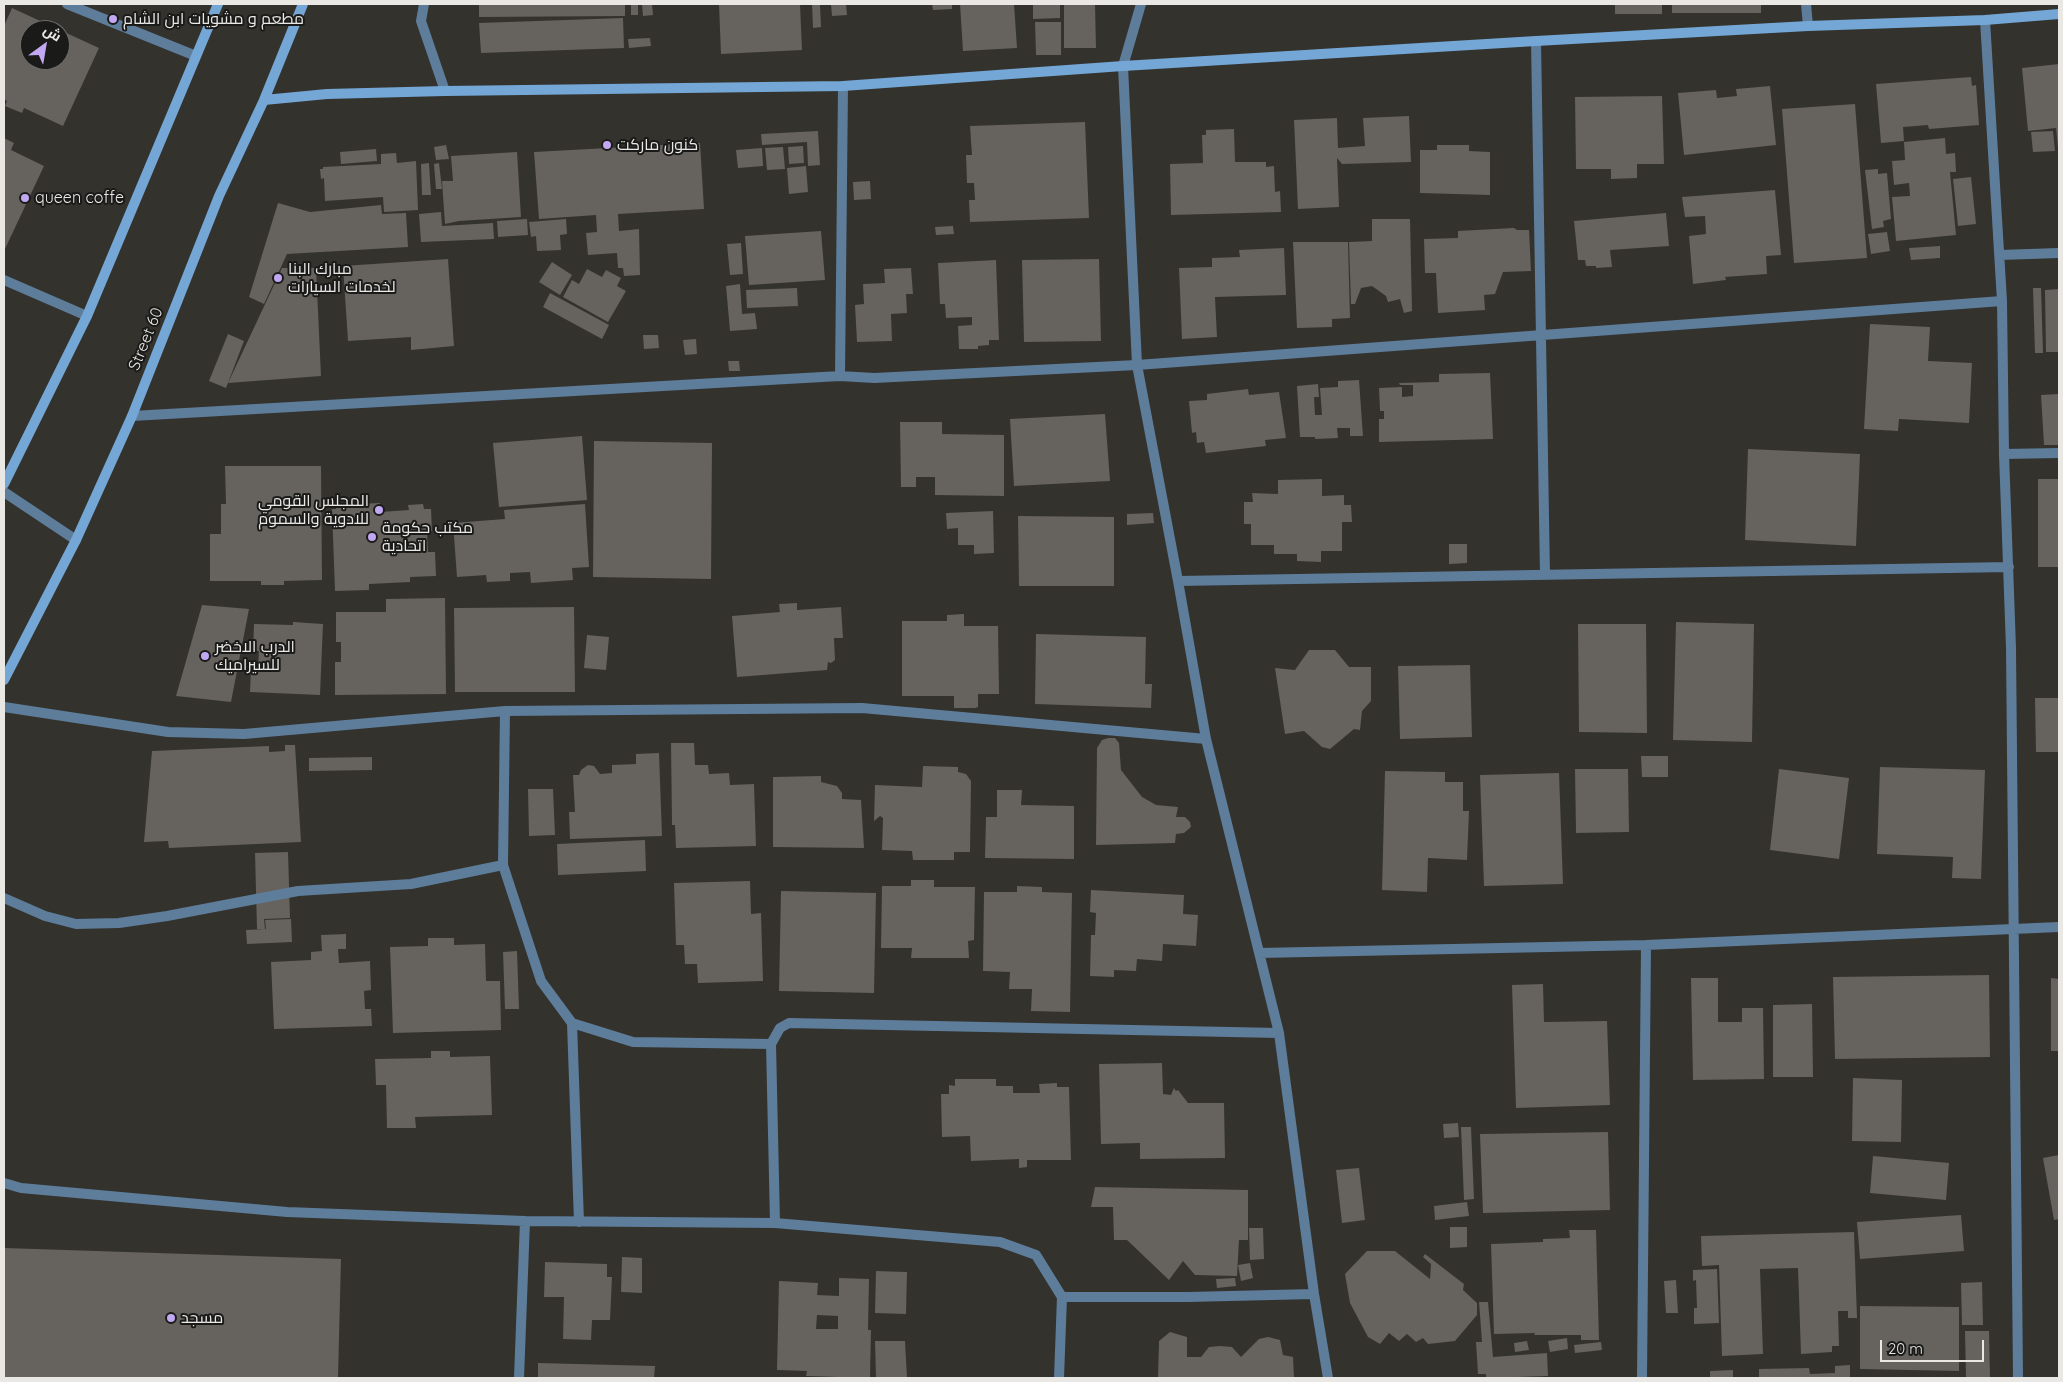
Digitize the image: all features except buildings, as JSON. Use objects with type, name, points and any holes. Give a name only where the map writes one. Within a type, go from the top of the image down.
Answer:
[{"type":"street","points":[[67,4],[196,56]]},
{"type":"street","points":[[4,484],[87,316],[218,4]]},
{"type":"street","name":"Street 60","points":[[4,680],[76,540],[132,416],[219,196],[264,100],[303,4]]},
{"type":"street","points":[[424,4],[421,21],[445,91]]},
{"type":"street","points":[[1140,4],[1123,66],[1137,365],[1206,739],[1280,1033],[1314,1294],[1328,1378]]},
{"type":"street","points":[[1806,4],[1808,26]]},
{"type":"street","points":[[264,100],[327,94],[445,91],[843,86],[1123,66],[1536,41],[1808,26],[1985,20],[2059,14]]},
{"type":"street","points":[[1985,20],[2000,255],[2004,454],[2009,567],[2015,930],[2018,1378]]},
{"type":"street","points":[[1536,41],[1545,575]]},
{"type":"street","points":[[840,376],[843,86]]},
{"type":"street","points":[[2000,255],[2059,252]]},
{"type":"street","points":[[4,280],[87,316]]},
{"type":"street","points":[[132,416],[840,376],[874,378],[1137,365],[2002,301]]},
{"type":"street","points":[[2004,454],[2059,453]]},
{"type":"street","points":[[4,492],[76,540]]},
{"type":"street","points":[[1178,581],[2009,567]]},
{"type":"street","points":[[4,707],[168,732],[244,734],[505,712],[862,708],[1206,739]]},
{"type":"street","points":[[505,712],[503,865],[541,981],[572,1023],[579,1222]]},
{"type":"street","points":[[4,898],[45,916],[76,924],[119,923],[167,916],[298,891],[411,884],[503,865]]},
{"type":"street","points":[[1259,954],[1646,945],[2059,927]]},
{"type":"street","points":[[1642,1378],[1646,945]]},
{"type":"street","points":[[572,1023],[633,1042],[771,1044]]},
{"type":"street","points":[[775,1223],[771,1044],[780,1028],[789,1024],[1280,1033]]},
{"type":"street","points":[[4,1183],[21,1188],[287,1212],[525,1222],[775,1223],[1000,1242],[1036,1255],[1062,1297],[1059,1378]]},
{"type":"street","points":[[519,1378],[525,1222]]},
{"type":"street","points":[[1062,1297],[1314,1294]]},
{"type":"place","name":"مطعم و مشويات ابن الشام","points":[[113,19]]},
{"type":"place","name":"كنون ماركت","points":[[607,145]]},
{"type":"place","name":"queen coffe","points":[[25,198]]},
{"type":"place","name":"مبارك البنا لخدمات السيارات","points":[[278,278]]},
{"type":"place","name":"المجلس القومي للادوية والسموم","points":[[379,510]]},
{"type":"place","name":"مكتب حكومة اتحادية","points":[[372,537]]},
{"type":"place","name":"الدرب الاخضر للسيراميك","points":[[205,656]]},
{"type":"place","name":"مسجد","points":[[171,1318]]}]
